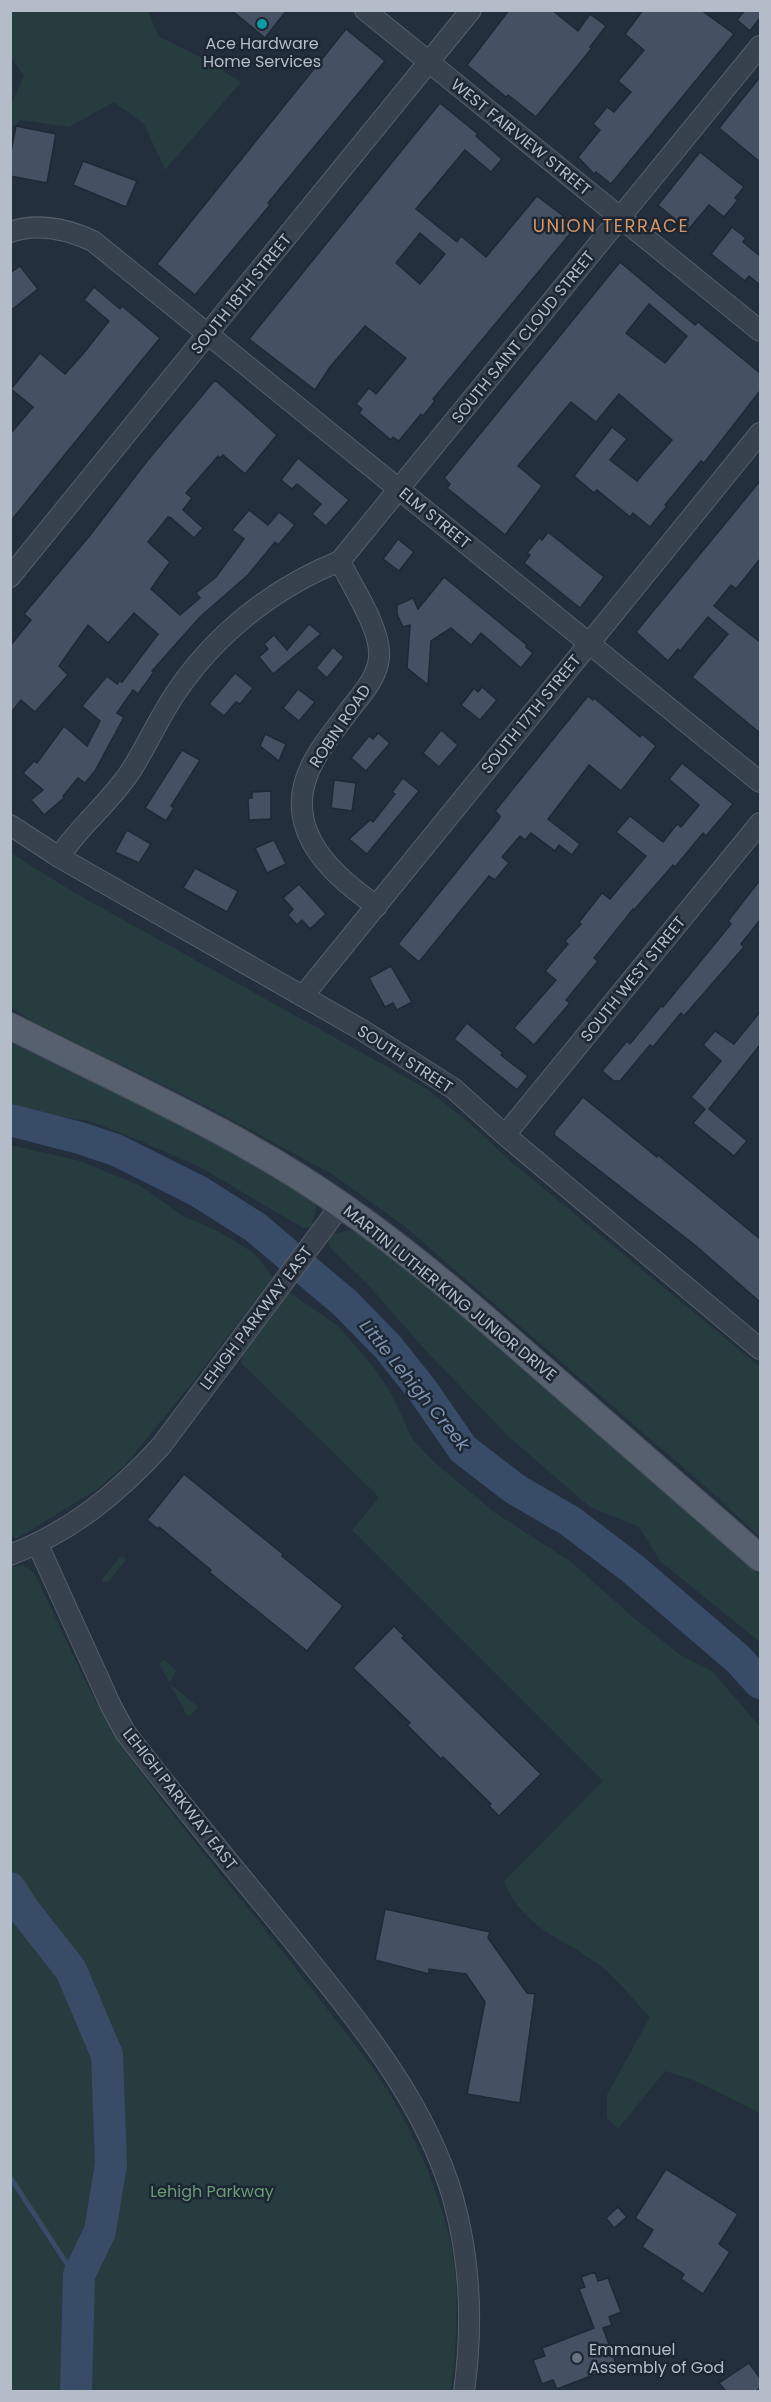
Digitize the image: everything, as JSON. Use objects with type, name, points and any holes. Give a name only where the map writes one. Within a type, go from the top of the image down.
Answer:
[{"type":"main road","name":"MARTIN LUTHER KING JUNIOR DRIVE","points":[[10,1026],[225,1133],[284,1167],[341,1205],[400,1249],[497,1329],[760,1558]]},
{"type":"street","name":"WEST FAIRVIEW STREET","points":[[365,10],[760,331]]},
{"type":"street","name":"SOUTH 18TH STREET","points":[[10,578],[471,10]]},
{"type":"street","name":"SOUTH SAINT CLOUD STREET","points":[[340,561],[760,45]]},
{"type":"street","name":"ELM STREET","points":[[10,232],[36,227],[56,228],[93,241],[760,782]]},
{"type":"street","name":"SOUTH 17TH STREET","points":[[303,996],[760,432]]},
{"type":"street","points":[[59,857],[73,837],[118,788],[132,769],[177,692],[200,661],[258,606],[286,587],[340,561]]},
{"type":"street","name":"ROBIN ROAD","points":[[340,561],[370,620],[380,657],[376,672],[368,686],[315,757],[303,792],[302,811],[305,829],[313,846],[326,864],[351,888],[377,906]]},
{"type":"street","name":"SOUTH WEST STREET","points":[[505,1135],[760,823]]},
{"type":"street","name":"SOUTH STREET","points":[[10,825],[59,857],[362,1030],[454,1089],[505,1135],[760,1349]]},
{"type":"street","name":"LEHIGH PARKWAY EAST","points":[[341,1205],[161,1446],[111,1497],[38,1545],[125,1732],[352,2013],[402,2086],[424,2128],[446,2179],[462,2236],[471,2318],[464,2391]]},
{"type":"street","points":[[10,1555],[38,1545]]},
{"type":"green space","points":[[11,10],[148,11],[158,36],[198,56],[241,82],[165,170],[144,124],[114,102],[69,127],[21,120],[11,128],[11,104],[24,76],[11,57]]},
{"type":"green space","points":[[11,853],[75,893],[427,1089],[474,1127],[508,1159],[760,1367],[760,1537],[715,1495],[403,1225],[332,1174],[206,1106],[32,1021],[11,1007]]},
{"type":"green space","points":[[10,1037],[205,1132],[317,1202],[312,1226],[303,1228],[200,1167],[138,1140],[90,1121],[40,1115],[11,1105]]},
{"type":"green space","points":[[11,1145],[80,1161],[141,1186],[183,1216],[218,1231],[254,1253],[273,1277],[125,1465],[96,1490],[16,1539],[10,1534]]},
{"type":"green space","points":[[350,1230],[359,1233],[406,1268],[760,1575],[760,1642],[661,1562],[639,1527],[590,1507],[510,1438],[429,1354],[369,1286],[331,1249],[327,1236]]},
{"type":"green space","points":[[286,1290],[338,1326],[375,1369],[392,1395],[413,1440],[434,1462],[494,1512],[571,1562],[634,1618],[683,1657],[713,1672],[760,1727],[760,2113],[691,2079],[665,2071],[618,2129],[607,2118],[607,2095],[650,2017],[602,1967],[546,1931],[522,1911],[512,1898],[504,1881],[603,1781],[352,1530],[378,1499],[376,1494],[241,1363],[243,1350]]},
{"type":"green space","points":[[122,1555],[126,1560],[109,1581],[103,1582],[102,1579]]},
{"type":"green space","name":"Lehigh Parkway","points":[[23,1565],[34,1572],[96,1701],[125,1750],[365,2058],[383,2083],[409,2129],[438,2200],[453,2255],[457,2314],[451,2391],[11,2391],[10,1568]]},
{"type":"green space","points":[[162,1660],[165,1660],[176,1671],[169,1683],[160,1665]]},
{"type":"green space","points":[[170,1684],[198,1707],[190,1716],[187,1716]]},
{"type":"building","name":"Ace Hardware Home Services","points":[[231,10],[287,10],[265,38]]},
{"type":"building","points":[[509,10],[552,10],[578,31],[590,14],[606,26],[590,47],[592,48],[536,117],[508,95],[506,97],[467,65]]},
{"type":"building","points":[[643,10],[701,10],[734,34],[611,184],[596,172],[594,174],[578,157],[600,130],[593,124],[607,107],[614,112],[631,92],[618,81],[644,50],[625,34]]},
{"type":"building","points":[[745,10],[760,10],[760,18],[750,31],[737,20]]},
{"type":"building","points":[[346,29],[385,61],[195,295],[157,264]]},
{"type":"building","points":[[760,77],[760,162],[719,128]]},
{"type":"building","points":[[440,103],[478,134],[476,136],[502,159],[491,172],[465,150],[416,209],[457,242],[461,236],[486,257],[537,196],[571,222],[569,225],[574,229],[433,399],[435,401],[423,416],[421,414],[399,441],[393,437],[391,440],[359,413],[362,409],[356,404],[369,388],[376,394],[406,358],[365,326],[330,367],[315,390],[249,339]],"holes":[[[420,233],[445,254],[420,284],[396,263]]]},
{"type":"building","points":[[16,126],[56,134],[47,183],[10,176],[10,157]]},
{"type":"building","points":[[700,152],[744,187],[735,198],[738,200],[724,217],[709,205],[688,230],[658,205]]},
{"type":"building","points":[[83,161],[137,181],[126,207],[73,185]]},
{"type":"building","points":[[732,227],[746,238],[743,242],[760,256],[760,285],[749,276],[745,281],[711,254]]},
{"type":"building","points":[[620,262],[695,325],[698,322],[760,373],[760,391],[704,463],[701,461],[665,505],[667,506],[650,527],[633,513],[630,517],[597,490],[594,493],[574,476],[612,427],[627,439],[610,460],[637,481],[672,440],[619,394],[596,422],[571,402],[518,466],[542,486],[505,535],[447,488],[450,484],[444,478]],"holes":[[[649,304],[687,336],[665,363],[626,333]]]},
{"type":"building","points":[[20,266],[38,289],[10,311],[10,273]]},
{"type":"building","points":[[94,287],[120,309],[122,306],[160,338],[10,522],[10,434],[33,407],[11,389],[40,353],[65,374],[83,354],[109,321],[84,300]]},
{"type":"building","points":[[215,380],[277,435],[245,474],[223,455],[220,458],[218,456],[186,493],[192,498],[183,510],[203,528],[194,538],[168,517],[148,542],[170,562],[151,589],[180,615],[200,598],[196,593],[216,577],[244,539],[232,530],[249,510],[268,525],[279,512],[295,525],[278,545],[275,542],[248,575],[200,617],[152,671],[154,672],[138,694],[133,690],[117,713],[124,717],[95,771],[85,783],[78,778],[63,796],[64,798],[44,815],[31,800],[43,790],[23,773],[34,761],[37,763],[64,726],[87,746],[100,721],[82,706],[107,676],[117,684],[119,681],[122,682],[158,634],[134,613],[108,643],[88,625],[59,666],[68,675],[35,712],[21,700],[10,714],[10,646],[31,620],[24,614]]},
{"type":"building","points":[[298,458],[349,500],[326,526],[312,514],[321,504],[297,484],[292,489],[281,480]]},
{"type":"building","points":[[760,481],[760,559],[736,589],[731,585],[714,606],[760,642],[760,733],[692,677],[728,634],[708,617],[680,651],[678,649],[668,661],[636,632]]},
{"type":"building","points":[[548,532],[604,577],[580,608],[524,563],[530,555],[527,553],[539,538],[542,540]]},
{"type":"building","points":[[398,539],[414,552],[399,571],[383,559]]},
{"type":"building","points":[[444,577],[527,645],[526,647],[533,653],[521,668],[481,633],[471,645],[451,628],[431,641],[428,685],[407,668],[410,625],[403,627],[397,614],[397,605],[413,598],[418,609]]},
{"type":"building","points":[[309,624],[321,634],[273,674],[259,657],[268,649],[264,644],[274,635],[287,650]]},
{"type":"building","points":[[333,647],[344,657],[327,678],[316,668]]},
{"type":"building","points":[[235,673],[253,688],[240,704],[236,702],[224,716],[209,704]]},
{"type":"building","points":[[482,687],[497,700],[480,720],[461,705],[474,688],[478,692]]},
{"type":"building","points":[[298,689],[315,702],[299,721],[283,708]]},
{"type":"building","points":[[588,696],[593,700],[594,698],[640,737],[642,734],[656,746],[621,791],[589,765],[548,819],[580,844],[572,855],[559,845],[555,851],[531,833],[525,840],[520,836],[502,857],[509,863],[495,880],[489,876],[419,962],[398,944],[499,819],[500,816],[495,811]]},
{"type":"building","points":[[441,730],[458,745],[439,767],[423,753]]},
{"type":"building","points":[[378,733],[390,743],[366,771],[351,758],[369,736],[373,739]]},
{"type":"building","points":[[265,734],[286,744],[279,761],[260,746]]},
{"type":"building","points":[[182,750],[200,760],[171,806],[174,808],[166,821],[145,808]]},
{"type":"building","points":[[682,763],[733,804],[706,836],[703,833],[675,867],[673,865],[633,909],[594,958],[598,961],[566,1000],[570,1003],[534,1045],[514,1028],[556,980],[545,971],[568,944],[565,941],[581,924],[579,922],[602,893],[610,899],[646,856],[616,832],[630,816],[663,842],[677,824],[681,827],[699,805],[669,779]]},
{"type":"building","points":[[403,778],[419,791],[367,854],[349,839],[370,820],[373,822],[395,794],[392,792]]},
{"type":"building","points":[[334,780],[356,783],[352,811],[331,808]]},
{"type":"building","points":[[271,791],[271,819],[249,820],[248,798],[252,798],[252,792]]},
{"type":"building","points":[[127,830],[151,844],[139,863],[115,852]]},
{"type":"building","points":[[274,840],[286,864],[267,873],[255,848]]},
{"type":"building","points":[[195,868],[238,891],[227,912],[183,888]]},
{"type":"building","points":[[760,880],[760,920],[741,944],[744,947],[684,1016],[681,1013],[653,1047],[650,1045],[620,1081],[614,1081],[602,1071],[627,1041],[630,1044],[661,1006],[663,1007],[731,924],[728,921]]},
{"type":"building","points":[[299,884],[326,914],[310,929],[302,920],[297,925],[288,915],[293,909],[283,898]]},
{"type":"building","points":[[391,966],[412,1002],[397,1010],[393,1003],[385,1007],[369,978]]},
{"type":"building","points":[[760,1012],[760,1045],[709,1109],[747,1141],[734,1156],[693,1123],[705,1109],[691,1097],[721,1061],[703,1045],[715,1031],[734,1044]]},
{"type":"building","points":[[467,1023],[503,1053],[501,1055],[528,1076],[517,1090],[454,1039]]},
{"type":"building","points":[[583,1097],[760,1239],[760,1302],[696,1246],[554,1135]]},
{"type":"building","points":[[184,1474],[343,1606],[307,1651],[209,1572],[211,1570],[159,1527],[158,1529],[147,1520]]},
{"type":"building","points":[[394,1626],[404,1636],[402,1638],[541,1774],[499,1816],[489,1806],[491,1804],[443,1757],[441,1759],[407,1725],[410,1723],[353,1668]]},
{"type":"building","points":[[385,1909],[490,1932],[488,1938],[527,1993],[535,1994],[520,2103],[467,2094],[485,2002],[466,1974],[429,1969],[429,1974],[375,1960]]},
{"type":"building","points":[[666,2169],[738,2214],[719,2244],[730,2252],[703,2294],[681,2279],[684,2274],[642,2247],[653,2230],[635,2218]]},
{"type":"building","points":[[618,2207],[627,2217],[614,2228],[606,2218]]},
{"type":"building","name":"Emmanuel Assembly of God","points":[[595,2272],[598,2281],[608,2278],[621,2312],[609,2317],[612,2325],[603,2328],[617,2366],[557,2389],[553,2380],[542,2384],[533,2360],[545,2356],[542,2348],[594,2328],[579,2289],[585,2287],[581,2277]]},
{"type":"building","points":[[749,2363],[760,2378],[760,2388],[756,2391],[726,2391],[719,2383]]},
{"type":"waterway","name":"Little Lehigh Creek","points":[[10,1120],[116,1150],[198,1191],[255,1227],[345,1303],[388,1347],[423,1391],[463,1449],[515,1489],[570,1521],[633,1569],[738,1659],[760,1683]]},
{"type":"waterway","name":"Little Lehigh Creek","points":[[10,1888],[23,1909],[71,1970],[107,2055],[111,2164],[100,2231],[79,2275],[76,2392]]},
{"type":"waterway","points":[[10,2177],[79,2282]]},
{"type":"place","name":"Ace Hardware Home Services","points":[[262,24]]},
{"type":"place","name":"Emmanuel Assembly of God","points":[[577,2358]]},
{"type":"district","name":"UNION TERRACE","points":[[611,225]]}]
